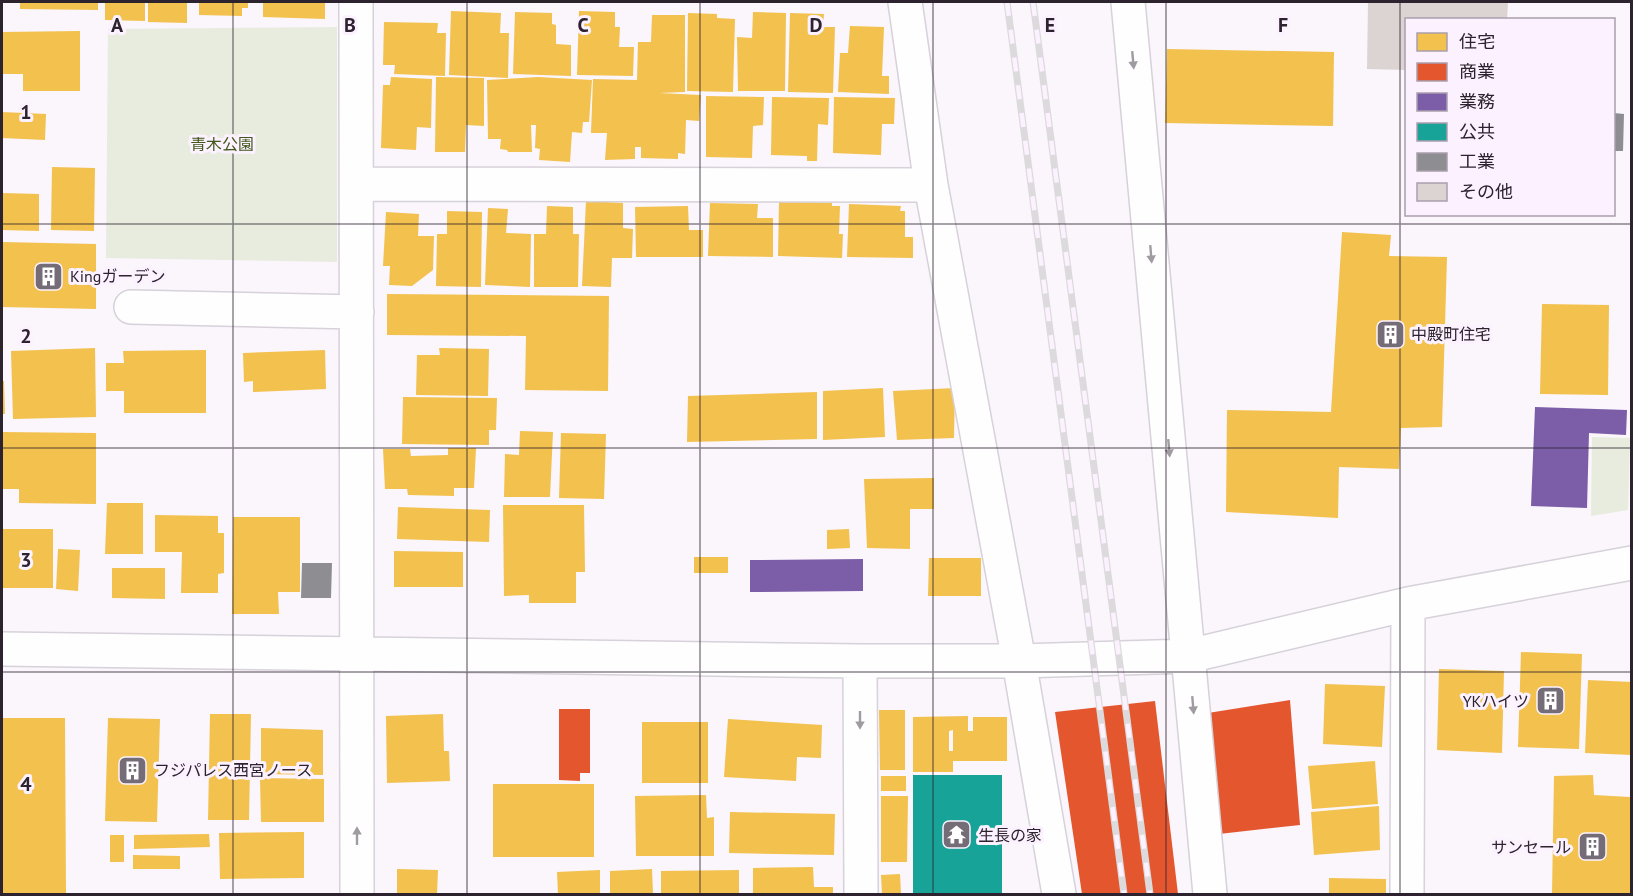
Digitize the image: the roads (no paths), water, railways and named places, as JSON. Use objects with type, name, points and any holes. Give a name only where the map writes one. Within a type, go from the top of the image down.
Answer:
[{"type":"street","points":[[356,2],[357,894]]},
{"type":"street","points":[[905,2],[931,185],[1019,661],[1059,894]]},
{"type":"street","points":[[1128,2],[1210,894]]},
{"type":"street","points":[[356,184],[931,185]]},
{"type":"street","points":[[131,307],[357,312]]},
{"type":"street","points":[[2,650],[860,661],[1019,661],[1189,656],[1408,604],[1632,563]]},
{"type":"street","points":[[1407,894],[1408,604]]},
{"type":"street","points":[[860,661],[861,894]]},
{"type":"railway","points":[[1007,2],[1124,894]]},
{"type":"railway","points":[[1033,2],[1150,894]]},
{"type":"place","name":"Kingガーデン","points":[[49,276]]},
{"type":"place","name":"中殿町住宅","points":[[1390,334]]},
{"type":"place","name":"YKハイツ","points":[[1550,701]]},
{"type":"place","name":"フジパレス西宮ノース","points":[[133,770]]},
{"type":"place","name":"生長の家","points":[[957,835]]},
{"type":"place","name":"サンセール","points":[[1592,847]]},
{"type":"park label","name":"青木公園","points":[[222,144]]}]
